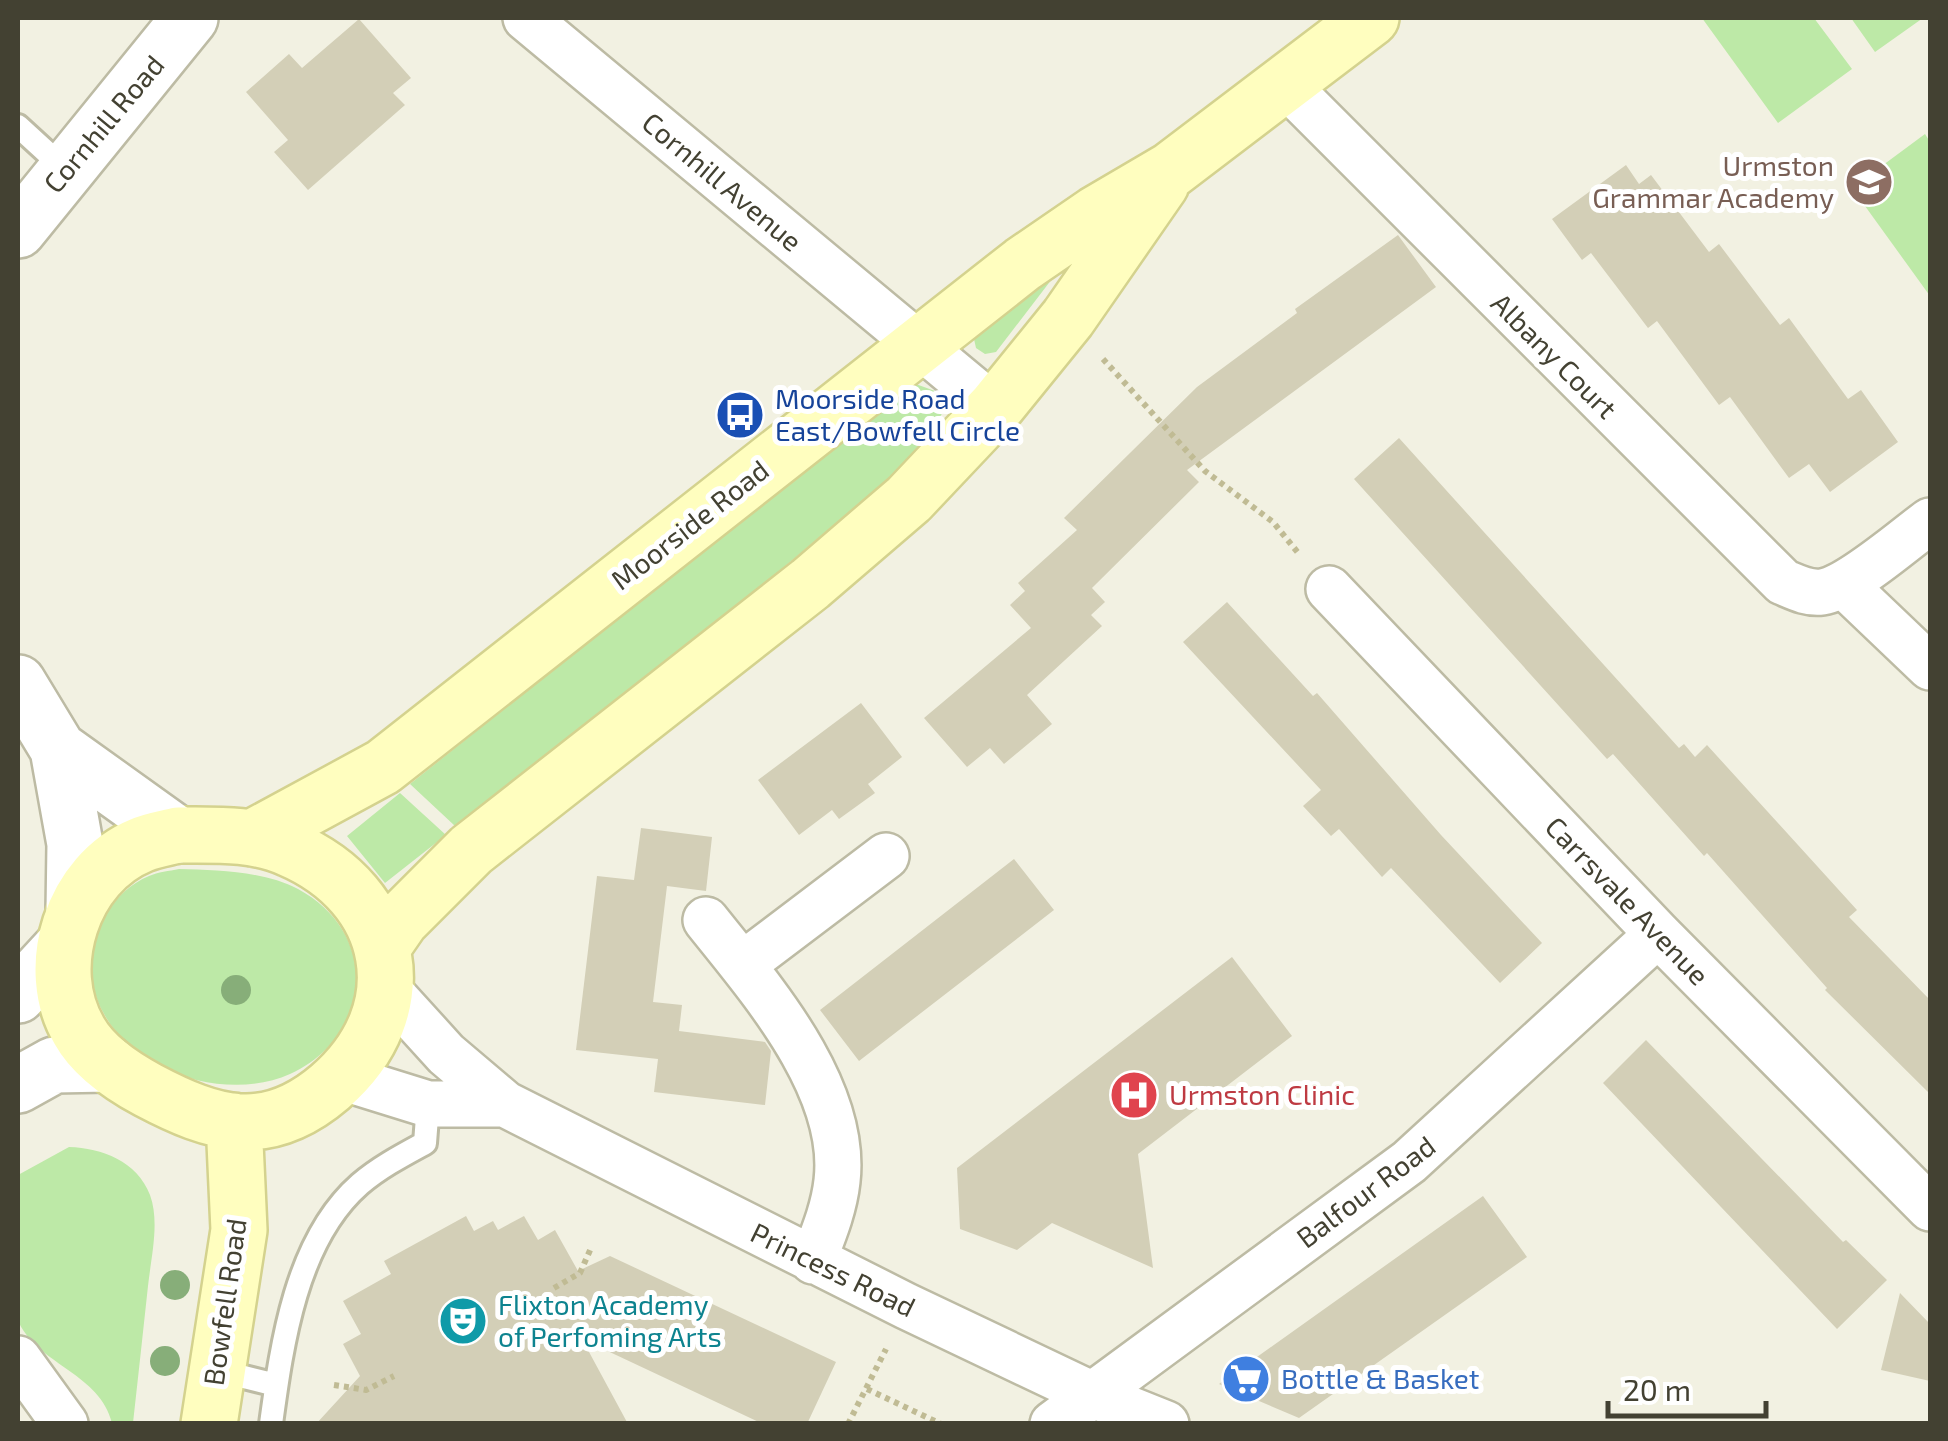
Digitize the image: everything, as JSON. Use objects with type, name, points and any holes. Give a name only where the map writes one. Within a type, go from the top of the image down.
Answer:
[{"type":"main road","name":"Moorside Road","points":[[252,838],[383,767],[1023,264],[1096,214],[1171,170],[1371,18]]},
{"type":"main road","name":"Moorside Road","points":[[385,967],[400,920],[470,850],[838,560],[909,499],[995,408],[1068,318],[1171,170]]},
{"type":"main road","points":[[178,835],[252,838],[290,848],[325,868],[358,898],[385,967],[371,1034],[341,1077],[280,1118],[210,1119],[172,1103],[108,1064],[80,1034],[64,999],[69,928],[115,861],[141,844],[178,835]]},
{"type":"main road","name":"Bowfell Road","points":[[209,1424],[239,1230],[234,1121]]},
{"type":"street","name":"Cornhill Road","points":[[18,230],[190,18]]},
{"type":"street","name":"Cornhill Avenue","points":[[526,18],[995,408]]},
{"type":"street","name":"Albany Court","points":[[1283,82],[1767,570],[1803,590],[1822,592],[1843,584]]},
{"type":"street","points":[[1930,522],[1843,584],[1930,667]]},
{"type":"street","name":"Carrsvale Avenue","points":[[1329,589],[1658,934],[1930,1208]]},
{"type":"street","points":[[18,683],[58,748],[75,844],[69,928],[18,996]]},
{"type":"street","points":[[58,748],[178,835]]},
{"type":"street","points":[[742,965],[886,856]]},
{"type":"street","points":[[706,920],[788,1028],[809,1065],[837,1144],[838,1180],[830,1218],[813,1261]]},
{"type":"street","name":"Balfour Road","points":[[1052,1424],[1410,1162],[1658,934]]},
{"type":"street","name":"Princess Road","points":[[385,967],[446,1054],[505,1104],[813,1261],[1091,1394],[1166,1424]]},
{"type":"street","points":[[18,1085],[54,1065],[108,1064]]},
{"type":"street","name":"Princess Road","points":[[341,1077],[428,1104],[505,1104]]},
{"type":"street","points":[[18,1359],[65,1424]]},
{"type":"lane","points":[[18,126],[66,170]]},
{"type":"lane","points":[[271,1424],[294,1305],[310,1257],[332,1216],[358,1185],[425,1143],[428,1104]]},
{"type":"lane","points":[[216,1370],[276,1385]]},
{"type":"path","points":[[1068,318],[1205,471],[1273,522],[1329,589]]},
{"type":"path","points":[[554,1288],[580,1273],[591,1248]]},
{"type":"path","points":[[848,1424],[906,1306]]},
{"type":"path","points":[[334,1385],[366,1390],[394,1376]]},
{"type":"path","points":[[868,1389],[940,1424]]},
{"type":"green space","points":[[1702,18],[1814,18],[1852,69],[1778,123]]},
{"type":"green space","points":[[1851,18],[1923,18],[1875,52]]},
{"type":"green space","points":[[1925,134],[1930,142],[1930,296],[1852,188]]},
{"type":"green space","points":[[1055,275],[996,352],[985,354],[976,348],[972,330]]},
{"type":"green space","points":[[913,383],[935,391],[945,409],[914,457],[737,607],[455,826],[410,784]]},
{"type":"green space","points":[[400,793],[446,835],[385,883],[347,836]]},
{"type":"green space","points":[[179,869],[240,873],[285,883],[325,908],[343,932],[354,957],[356,984],[351,1011],[338,1035],[318,1057],[290,1074],[265,1082],[212,1083],[160,1066],[118,1034],[95,994],[92,974],[97,934],[105,916],[131,886],[152,875]]},
{"type":"green space","points":[[69,1147],[94,1150],[127,1165],[144,1183],[153,1206],[154,1240],[133,1423],[112,1423],[95,1393],[41,1350],[19,1323],[18,1175]]},
{"type":"building","points":[[359,19],[411,78],[393,93],[405,105],[308,190],[274,152],[288,140],[246,92],[289,54],[302,68]]},
{"type":"building","points":[[1626,165],[1639,184],[1651,175],[1709,252],[1719,244],[1780,325],[1789,318],[1848,399],[1861,390],[1898,442],[1830,492],[1809,464],[1789,478],[1730,397],[1719,405],[1657,321],[1648,328],[1591,253],[1582,260],[1552,219]]},
{"type":"building","points":[[1398,235],[1436,287],[1187,470],[1199,482],[1092,588],[1105,602],[1091,615],[1102,626],[1027,695],[1052,724],[1004,764],[990,748],[967,767],[924,718],[1031,628],[1010,605],[1025,591],[1018,583],[1077,530],[1064,518],[1197,387],[1297,313],[1295,309]]},
{"type":"building","points":[[1399,438],[1679,748],[1684,744],[1695,757],[1707,745],[1857,910],[1849,917],[1930,1000],[1930,1094],[1825,990],[1707,853],[1704,856],[1613,754],[1607,759],[1354,479]]},
{"type":"building","points":[[1227,602],[1313,696],[1317,693],[1542,943],[1500,983],[1391,868],[1382,877],[1339,829],[1331,836],[1303,806],[1321,790],[1183,642]]},
{"type":"building","points":[[861,703],[902,757],[868,784],[875,793],[839,819],[832,810],[799,835],[758,780]]},
{"type":"building","points":[[641,828],[712,837],[706,891],[667,886],[653,1002],[682,1005],[679,1031],[765,1042],[771,1051],[765,1105],[654,1092],[658,1059],[576,1050],[597,876],[634,880]]},
{"type":"building","points":[[1014,859],[1054,910],[859,1061],[820,1010]]},
{"type":"building","name":"Urmston Clinic","points":[[1232,957],[1292,1036],[1138,1154],[1153,1268],[1052,1223],[1017,1250],[960,1229],[957,1168]]},
{"type":"building","points":[[1646,1040],[1843,1242],[1846,1240],[1887,1280],[1837,1329],[1603,1083]]},
{"type":"building","points":[[1483,1196],[1527,1257],[1299,1418],[1219,1384]]},
{"type":"building","name":"Flixton Academy of Perfoming Arts","points":[[466,1216],[474,1231],[493,1221],[498,1230],[524,1216],[538,1240],[555,1230],[578,1271],[610,1256],[836,1362],[807,1424],[763,1424],[582,1339],[628,1424],[316,1424],[360,1376],[343,1344],[361,1334],[343,1301],[391,1274],[384,1261]]},
{"type":"building","points":[[1900,1293],[1930,1324],[1930,1381],[1881,1370]]},
{"type":"place","name":"Urmston Grammar Academy","points":[[1869,182]]},
{"type":"place","name":"Moorside Road East/Bowfell Circle","points":[[740,415]]},
{"type":"place","name":"Urmston Clinic","points":[[1134,1095]]},
{"type":"place","name":"Flixton Academy of Perfoming Arts","points":[[463,1321]]},
{"type":"place","name":"Bottle & Basket","points":[[1246,1379]]}]
